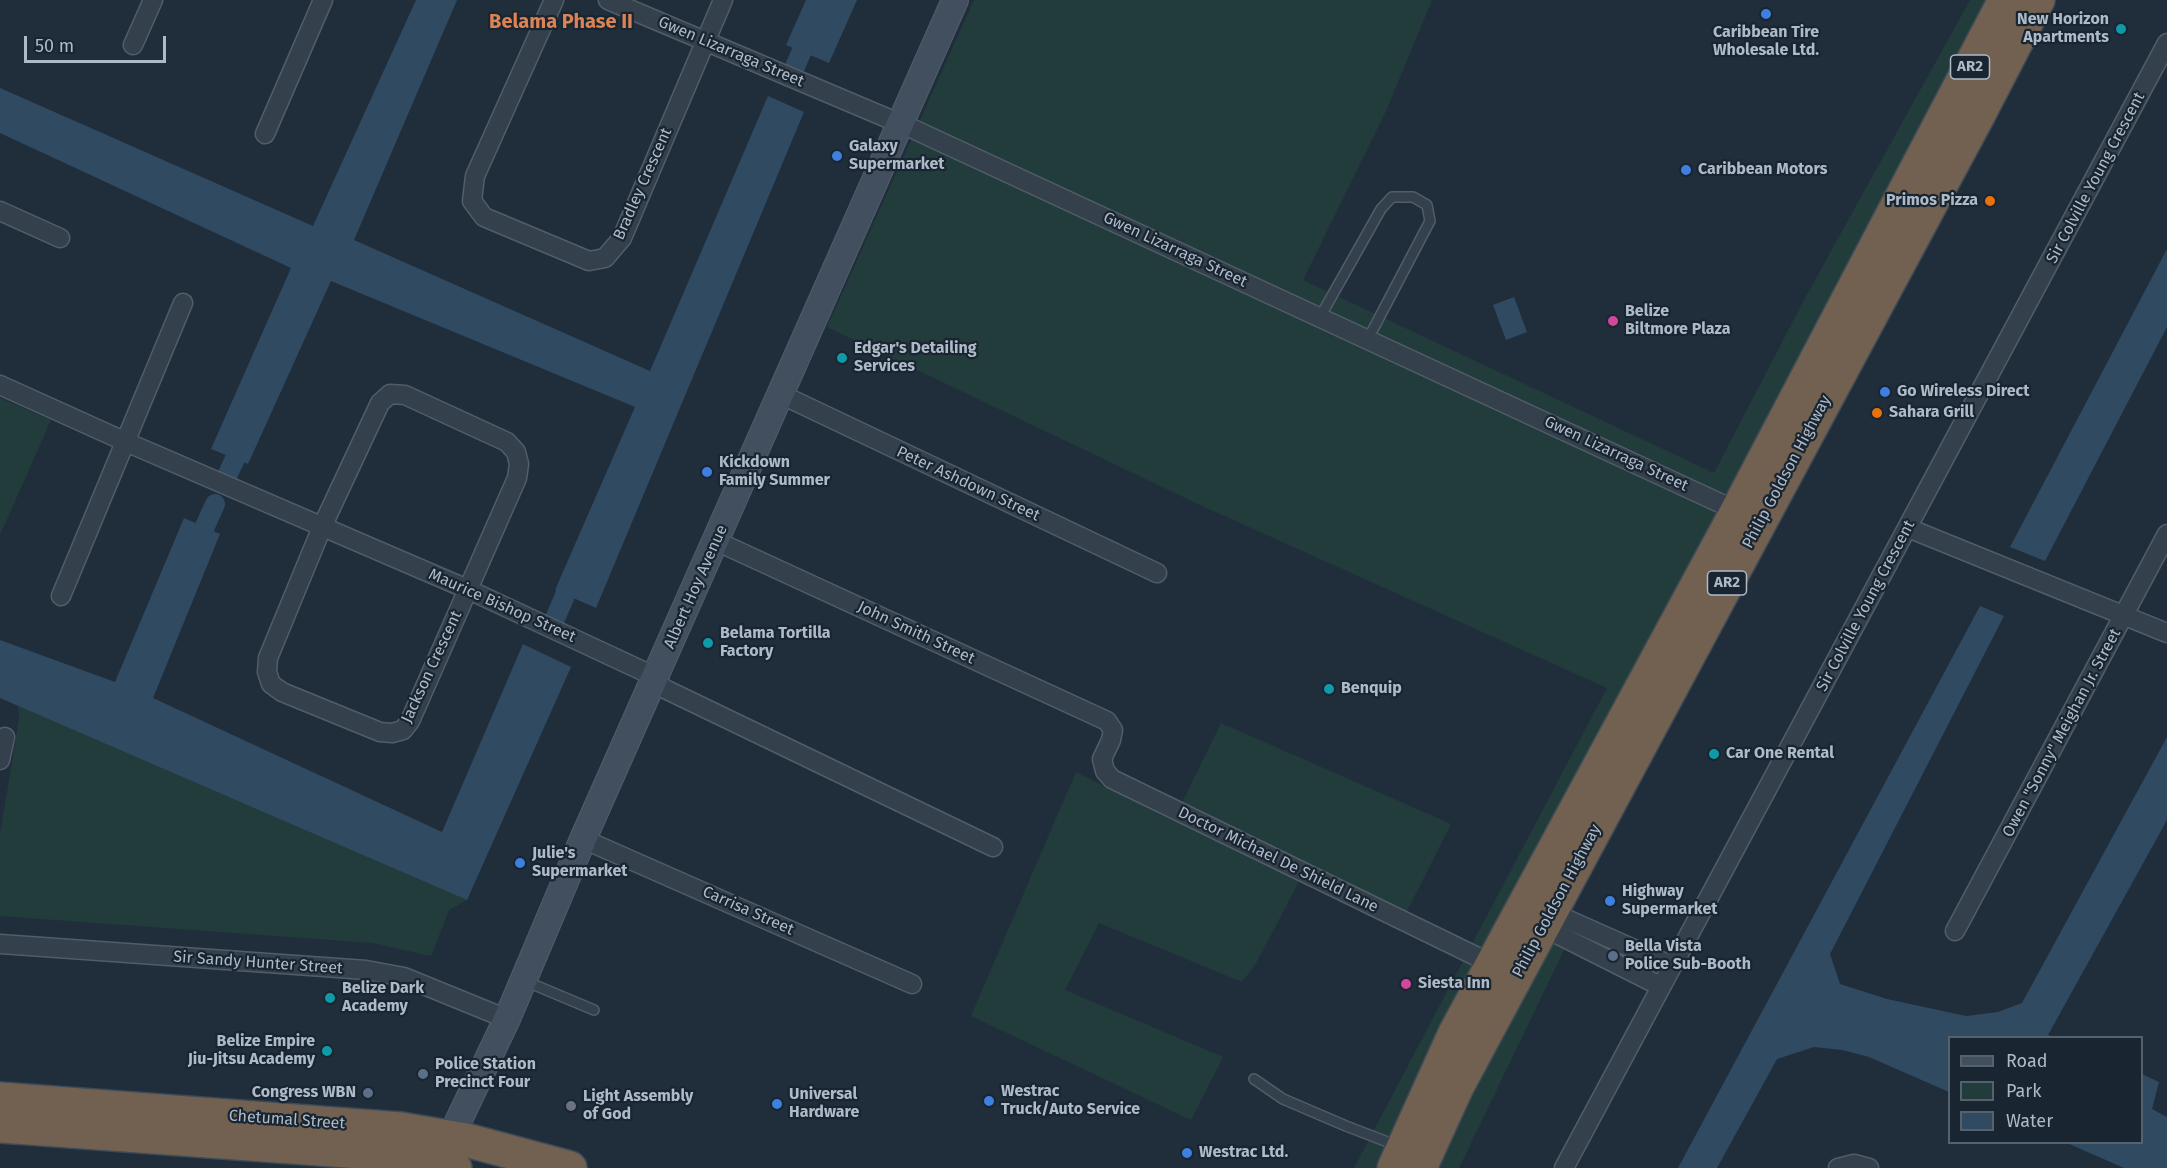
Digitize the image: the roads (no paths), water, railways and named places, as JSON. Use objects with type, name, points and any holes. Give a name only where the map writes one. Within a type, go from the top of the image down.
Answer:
[{"type":"highway","name":"Philip Goldson Highway","points":[[1406,1161],[1455,1033],[1737,511],[2005,0]]},
{"type":"highway","name":"Philip Goldson Highway","points":[[1406,1161],[1457,1087],[2038,0]]},
{"type":"highway","name":"Chetumal Street","points":[[0,1100],[52,1117]]},
{"type":"highway","name":"Chetumal Street","points":[[0,1126],[52,1117],[205,1128],[401,1129],[441,1159],[494,1147],[570,1168]]},
{"type":"street","points":[[133,45],[153,0]]},
{"type":"street","points":[[265,134],[323,0]]},
{"type":"street","name":"Bradley Crescent","points":[[554,0],[475,176],[472,201],[484,217],[589,261],[605,258],[622,238],[723,0]]},
{"type":"street","name":"Gwen Lizarraga Street","points":[[608,0],[913,129],[1737,511]]},
{"type":"street","name":"Albert Hoy Avenue","points":[[441,1159],[507,1019],[583,839],[955,0]]},
{"type":"street","name":"Sir Colville Young Crescent","points":[[1564,1168],[2167,43]]},
{"type":"street","points":[[0,212],[60,238]]},
{"type":"street","points":[[61,596],[183,303]]},
{"type":"street","name":"Maurice Bishop Street","points":[[0,385],[467,589],[645,672],[665,689],[993,847]]},
{"type":"street","name":"Jackson Crescent","points":[[390,394],[405,395],[507,442],[516,452],[519,464],[517,478],[467,589],[410,721],[403,730],[392,733],[380,732],[282,692],[271,684],[267,672],[268,658],[322,527],[380,403],[390,394]]},
{"type":"street","name":"Peter Ashdown Street","points":[[780,394],[1157,573]]},
{"type":"street","points":[[1908,528],[2167,633]]},
{"type":"street","name":"Owen \"Sonny\" Meighan Jr. Street","points":[[1955,931],[2167,534]]},
{"type":"street","name":"John Smith Street","points":[[716,541],[1107,721],[1113,730]]},
{"type":"street","name":"Doctor Michael De Shield Lane","points":[[1113,730],[1102,759],[1105,771],[1112,779],[1492,964]]},
{"type":"street","points":[[0,760],[5,737]]},
{"type":"street","name":"Carrisa Street","points":[[583,839],[912,984]]},
{"type":"street","points":[[1547,919],[1672,966]]},
{"type":"street","points":[[1547,919],[1660,986]]},
{"type":"street","name":"Sir Sandy Hunter Street","points":[[0,944],[366,970],[404,977],[507,1019]]},
{"type":"street","points":[[1838,1168],[1854,1164],[1869,1168]]},
{"type":"lane","points":[[1320,317],[1381,209],[1392,197],[1413,197],[1426,205],[1430,221],[1368,339]]},
{"type":"lane","points":[[523,980],[594,1010]]},
{"type":"lane","points":[[1254,1080],[1283,1099],[1346,1126],[1406,1161]]},
{"type":"water","points":[[416,0],[457,0],[354,240],[650,371],[768,96],[804,112],[596,608],[555,590],[635,407],[331,281],[248,464],[211,449],[291,268],[0,133],[0,88],[313,226]]},
{"type":"water","points":[[806,0],[857,0],[829,63],[786,45]]},
{"type":"water","points":[[2167,249],[2167,327],[2045,561],[2010,547]]},
{"type":"water","points":[[1514,297],[1527,332],[1506,340],[1493,305]]},
{"type":"water","points":[[184,518],[220,534],[153,698],[442,832],[523,644],[571,667],[467,900],[0,698],[0,640],[115,682]]},
{"type":"water","points":[[1980,606],[2004,616],[1830,954],[1840,984],[1887,999],[1966,1016],[1998,1012],[2022,1003],[2167,737],[2167,820],[2048,1035],[2050,1036],[1948,1036],[1948,1092],[1869,1057],[1842,1050],[1814,1047],[1777,1059],[1717,1168],[1678,1168]]},
{"type":"water","points":[[2143,1074],[2159,1082],[2152,1109],[2167,1117],[2167,1168],[2124,1168],[2069,1144],[2143,1144]]},
{"type":"waterway","points":[[794,69],[824,0]]},
{"type":"waterway","points":[[227,476],[246,435]]},
{"type":"waterway","points":[[194,551],[215,504]]},
{"type":"waterway","points":[[554,621],[576,570]]},
{"type":"place","name":"Caribbean Tire Wholesale Ltd.","points":[[1766,14]]},
{"type":"place","name":"New Horizon Apartments","points":[[2121,29]]},
{"type":"place","name":"Galaxy Supermarket","points":[[837,156]]},
{"type":"place","name":"Caribbean Motors","points":[[1686,170]]},
{"type":"place","name":"Primos Pizza","points":[[1990,201]]},
{"type":"place","name":"Belize Biltmore Plaza","points":[[1613,321]]},
{"type":"place","name":"Edgar's Detailing Services","points":[[842,358]]},
{"type":"place","name":"Go Wireless Direct","points":[[1885,392]]},
{"type":"place","name":"Sahara Grill","points":[[1877,413]]},
{"type":"place","name":"Kickdown Family Summer","points":[[707,472]]},
{"type":"place","name":"Belama Tortilla Factory","points":[[708,643]]},
{"type":"place","name":"Benquip","points":[[1329,689]]},
{"type":"place","name":"Car One Rental","points":[[1714,754]]},
{"type":"place","name":"Julie's Supermarket","points":[[520,863]]},
{"type":"place","name":"Highway Supermarket","points":[[1610,901]]},
{"type":"place","name":"Bella Vista Police Sub-Booth","points":[[1613,956]]},
{"type":"place","name":"Siesta Inn","points":[[1406,984]]},
{"type":"place","name":"Belize Dark Academy","points":[[330,998]]},
{"type":"place","name":"Belize Empire Jiu-Jitsu Academy","points":[[327,1051]]},
{"type":"place","name":"Police Station Precinct Four","points":[[423,1074]]},
{"type":"place","name":"Congress WBN","points":[[368,1093]]},
{"type":"place","name":"Westrac Truck/Auto Service","points":[[989,1101]]},
{"type":"place","name":"Universal Hardware","points":[[777,1104]]},
{"type":"place","name":"Light Assembly of God","points":[[571,1106]]},
{"type":"place","name":"Westrac Ltd.","points":[[1187,1153]]},
{"type":"district","name":"Belama Phase II","points":[[561,22]]}]
